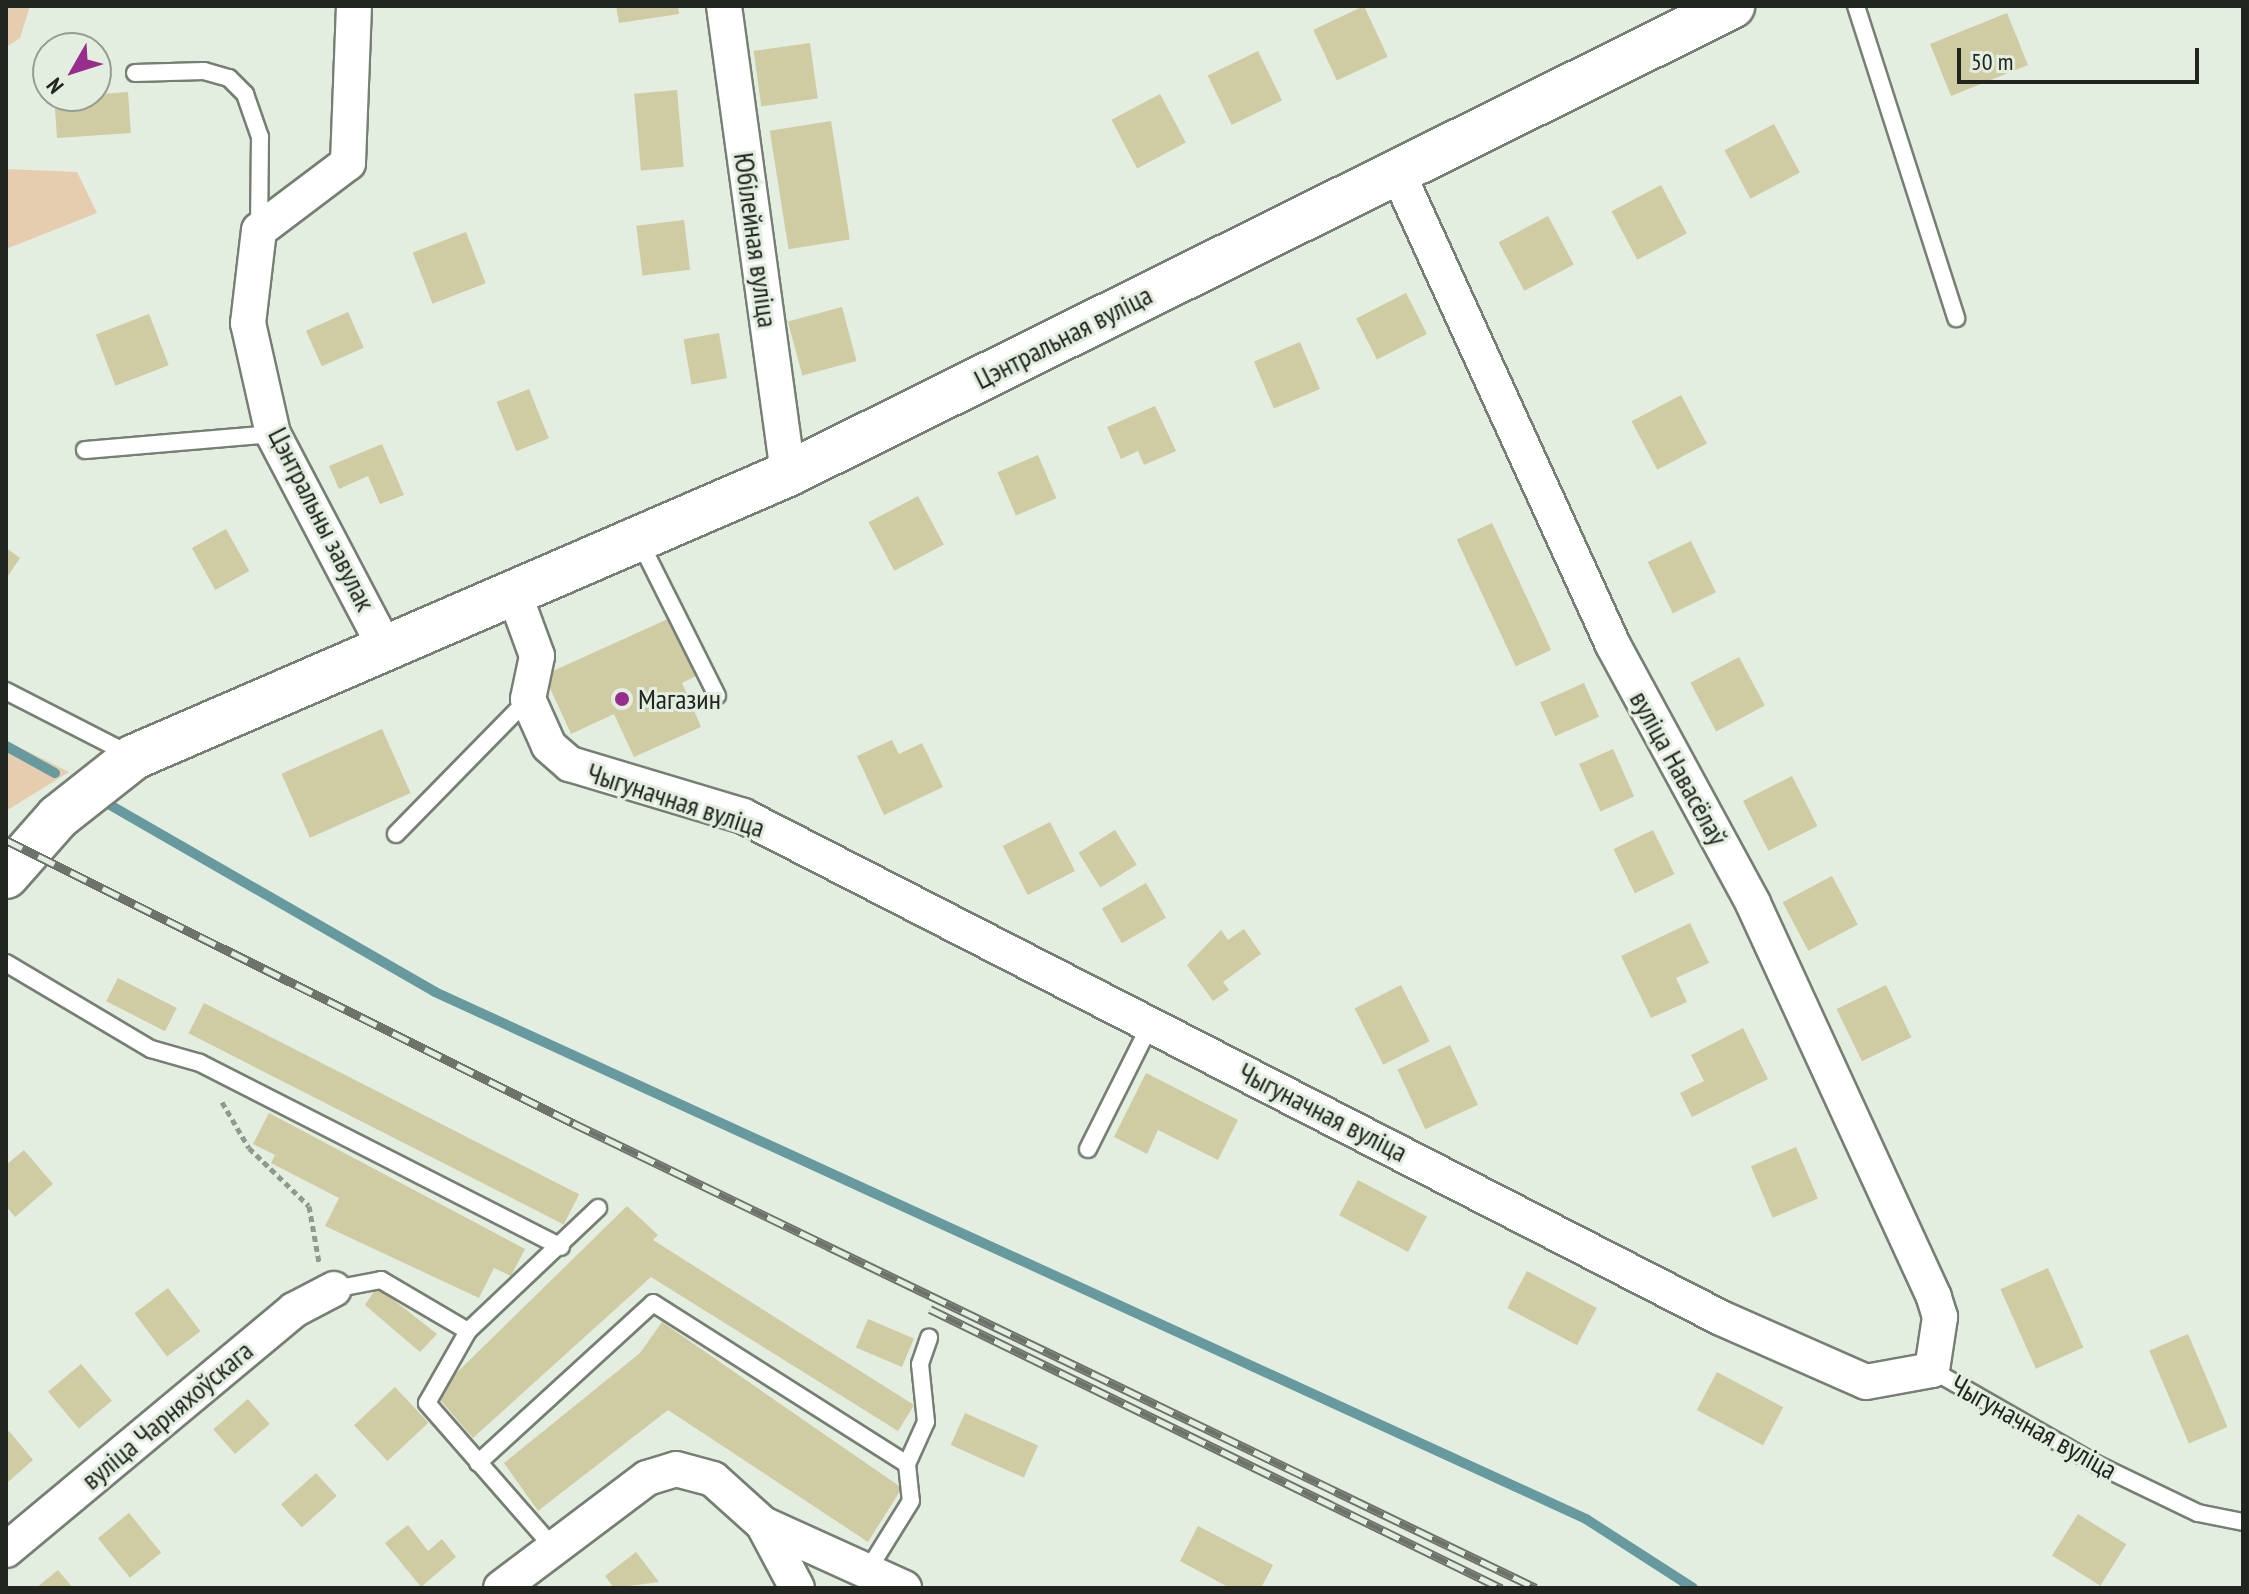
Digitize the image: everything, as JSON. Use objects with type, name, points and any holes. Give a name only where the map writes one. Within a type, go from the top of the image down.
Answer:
[{"type":"street","points":[[259,230],[348,163],[354,6]]},
{"type":"street","name":"Юбілейная вуліца","points":[[724,6],[788,474]]},
{"type":"street","name":"Цэнтральная вуліца","points":[[6,876],[95,784],[134,757],[788,474],[1396,169],[1732,6]]},
{"type":"street","name":"вуліца Навасёлаў","points":[[1396,169],[1613,645],[1753,903],[1934,1297],[1940,1317],[1932,1370]]},
{"type":"street","name":"Цэнтральны завулак","points":[[259,230],[248,323],[273,434],[385,647]]},
{"type":"street","points":[[514,593],[537,656],[528,699]]},
{"type":"street","name":"Чыгуначная вуліца","points":[[528,699],[549,746],[570,764],[743,816],[1721,1318],[1866,1382],[1932,1370]]},
{"type":"street","name":"вуліца Чарняхоўскага","points":[[6,1550],[294,1310],[334,1289]]},
{"type":"street","points":[[501,1588],[552,1546],[647,1478],[676,1469],[713,1479],[763,1524],[861,1579],[904,1588]]},
{"type":"street","points":[[763,1524],[797,1588]]},
{"type":"lane","points":[[1856,6],[1956,318]]},
{"type":"lane","points":[[135,73],[204,71],[229,78],[245,94],[260,137],[259,230]]},
{"type":"lane","points":[[85,450],[273,434]]},
{"type":"lane","points":[[638,539],[717,696]]},
{"type":"lane","points":[[6,691],[134,757]]},
{"type":"lane","points":[[396,834],[528,699]]},
{"type":"lane","points":[[6,963],[151,1049],[200,1063],[561,1247]]},
{"type":"lane","points":[[1088,1149],[1151,1023]]},
{"type":"lane","points":[[552,1546],[427,1403],[468,1331],[561,1247],[598,1208]]},
{"type":"lane","points":[[334,1289],[381,1280],[468,1331]]},
{"type":"lane","points":[[478,1463],[653,1303],[907,1464]]},
{"type":"lane","points":[[861,1579],[911,1501],[907,1464],[926,1422],[920,1364],[929,1338]]},
{"type":"lane","name":"Чыгуначная вуліца","points":[[1932,1370],[2096,1464],[2198,1513],[2243,1522]]},
{"type":"path","points":[[200,1063],[249,1148],[309,1206],[318,1259],[334,1289]]},
{"type":"shaded area","points":[[6,6],[30,6],[20,38],[6,47]]},
{"type":"shaded area","points":[[6,169],[77,172],[97,213],[6,249]]},
{"type":"shaded area","points":[[6,741],[15,745],[69,772],[6,811]]},
{"type":"building","points":[[616,6],[678,6],[679,14],[619,23]]},
{"type":"building","points":[[1364,6],[1388,57],[1337,80],[1313,30]]},
{"type":"building","points":[[2007,13],[2028,65],[1951,96],[1930,44]]},
{"type":"building","points":[[810,43],[818,98],[761,106],[754,51]]},
{"type":"building","points":[[1258,51],[1282,100],[1232,125],[1208,76]]},
{"type":"building","points":[[677,90],[684,167],[641,170],[634,94]]},
{"type":"building","points":[[128,92],[131,133],[57,138],[55,112],[112,112],[112,93]]},
{"type":"building","points":[[1160,94],[1186,143],[1137,168],[1111,120]]},
{"type":"building","points":[[831,121],[850,240],[789,249],[770,131]]},
{"type":"building","points":[[1774,124],[1800,173],[1750,199],[1725,150]]},
{"type":"building","points":[[1661,185],[1687,234],[1637,260],[1612,211]]},
{"type":"building","points":[[1548,216],[1574,265],[1524,291],[1499,242]]},
{"type":"building","points":[[684,220],[690,270],[642,275],[636,226]]},
{"type":"building","points":[[466,232],[486,283],[432,304],[413,252]]},
{"type":"building","points":[[1406,293],[1427,334],[1377,359],[1356,318]]},
{"type":"building","points":[[842,307],[856,361],[802,376],[788,321]]},
{"type":"building","points":[[348,312],[364,348],[322,366],[306,331]]},
{"type":"building","points":[[149,314],[169,365],[115,386],[96,334]]},
{"type":"building","points":[[719,333],[727,378],[692,385],[684,339]]},
{"type":"building","points":[[1300,342],[1320,389],[1274,408],[1254,362]]},
{"type":"building","points":[[529,389],[549,438],[516,451],[497,402]]},
{"type":"building","points":[[1681,395],[1707,444],[1657,470],[1632,421]]},
{"type":"building","points":[[1155,406],[1176,451],[1144,465],[1138,451],[1121,459],[1107,427]]},
{"type":"building","points":[[382,444],[404,495],[380,504],[368,476],[339,489],[329,466]]},
{"type":"building","points":[[1038,455],[1056,498],[1016,515],[997,472]]},
{"type":"building","points":[[918,496],[944,545],[894,571],[869,522]]},
{"type":"building","points":[[1492,523],[1551,650],[1516,666],[1457,539]]},
{"type":"building","points":[[226,529],[249,571],[215,590],[192,548]]},
{"type":"building","points":[[1691,541],[1716,592],[1673,613],[1648,562]]},
{"type":"building","points":[[6,548],[20,558],[6,579]]},
{"type":"building","name":"Магазин","points":[[670,618],[696,676],[682,683],[701,727],[634,757],[614,714],[571,734],[544,675]]},
{"type":"building","points":[[1739,657],[1765,706],[1716,731],[1690,683]]},
{"type":"building","points":[[1584,683],[1599,717],[1555,736],[1540,703]]},
{"type":"building","points":[[382,729],[410,793],[310,838],[282,774]]},
{"type":"building","points":[[892,740],[899,754],[922,743],[943,787],[884,815],[857,756]]},
{"type":"building","points":[[1613,749],[1634,797],[1600,812],[1579,764]]},
{"type":"building","points":[[1792,776],[1817,826],[1768,851],[1743,801]]},
{"type":"building","points":[[1050,822],[1075,871],[1028,895],[1003,846]]},
{"type":"building","points":[[1115,830],[1137,865],[1100,888],[1079,853]]},
{"type":"building","points":[[1653,830],[1674,874],[1635,893],[1613,849]]},
{"type":"building","points":[[1832,876],[1858,925],[1808,951],[1783,902]]},
{"type":"building","points":[[1146,883],[1166,918],[1122,943],[1102,908]]},
{"type":"building","points":[[1690,923],[1709,963],[1676,978],[1687,1002],[1651,1018],[1621,956]]},
{"type":"building","points":[[1244,929],[1261,954],[1223,982],[1229,990],[1213,1001],[1187,965],[1221,930],[1228,940]]},
{"type":"building","points":[[118,978],[177,1008],[165,1031],[106,1001]]},
{"type":"building","points":[[1401,985],[1430,1041],[1383,1065],[1355,1009]]},
{"type":"building","points":[[1886,985],[1911,1037],[1862,1061],[1837,1009]]},
{"type":"building","points":[[204,1003],[579,1194],[564,1224],[189,1033]]},
{"type":"building","points":[[1743,1028],[1768,1079],[1692,1117],[1680,1093],[1704,1081],[1691,1055]]},
{"type":"building","points":[[1450,1045],[1478,1105],[1425,1129],[1397,1070]]},
{"type":"building","points":[[1146,1073],[1238,1120],[1218,1160],[1158,1130],[1147,1154],[1114,1137]]},
{"type":"building","points":[[269,1113],[525,1249],[511,1276],[494,1268],[479,1298],[325,1226],[339,1198],[271,1163],[275,1155],[253,1144]]},
{"type":"building","points":[[1796,1147],[1818,1199],[1773,1218],[1751,1166]]},
{"type":"building","points":[[24,1150],[53,1184],[15,1217],[6,1206],[6,1165]]},
{"type":"building","points":[[1358,1180],[1427,1217],[1408,1252],[1339,1215]]},
{"type":"building","points":[[627,1206],[658,1235],[653,1240],[914,1405],[898,1431],[651,1277],[473,1438],[435,1394]]},
{"type":"building","points":[[2048,1268],[2083,1347],[2036,1369],[2000,1289]]},
{"type":"building","points":[[1527,1271],[1597,1308],[1577,1345],[1507,1308]]},
{"type":"building","points":[[377,1287],[437,1334],[420,1352],[365,1305]]},
{"type":"building","points":[[168,1288],[200,1331],[167,1356],[134,1313]]},
{"type":"building","points":[[868,1319],[914,1339],[902,1367],[856,1348]]},
{"type":"building","points":[[662,1322],[902,1488],[868,1542],[668,1410],[538,1511],[504,1463],[640,1353]]},
{"type":"building","points":[[2188,1334],[2227,1427],[2189,1443],[2149,1350]]},
{"type":"building","points":[[81,1364],[112,1401],[79,1428],[48,1392]]},
{"type":"building","points":[[1717,1372],[1783,1407],[1763,1445],[1697,1410]]},
{"type":"building","points":[[395,1387],[428,1423],[387,1461],[354,1425]]},
{"type":"building","points":[[248,1399],[270,1424],[235,1454],[213,1429]]},
{"type":"building","points":[[965,1413],[1038,1446],[1024,1478],[951,1445]]},
{"type":"building","points":[[9,1431],[33,1460],[8,1482],[6,1434]]},
{"type":"building","points":[[316,1473],[337,1496],[302,1527],[281,1504]]},
{"type":"building","points":[[129,1513],[161,1553],[130,1578],[98,1538]]},
{"type":"building","points":[[2078,1514],[2126,1544],[2100,1586],[2052,1556]]},
{"type":"building","points":[[408,1525],[428,1551],[442,1539],[456,1557],[421,1587],[385,1543]]},
{"type":"building","points":[[1198,1526],[1273,1565],[1261,1588],[1230,1588],[1180,1561]]},
{"type":"building","points":[[636,1552],[659,1582],[614,1588],[605,1576]]},
{"type":"building","points":[[58,1570],[73,1588],[36,1588]]},
{"type":"waterway","points":[[6,746],[55,773]]},
{"type":"waterway","points":[[110,805],[435,992],[1586,1519],[1693,1588]]},
{"type":"railway","points":[[6,840],[573,1123],[1536,1588]]},
{"type":"railway","points":[[930,1309],[1501,1588]]},
{"type":"place","name":"Магазин","points":[[622,699]]}]
